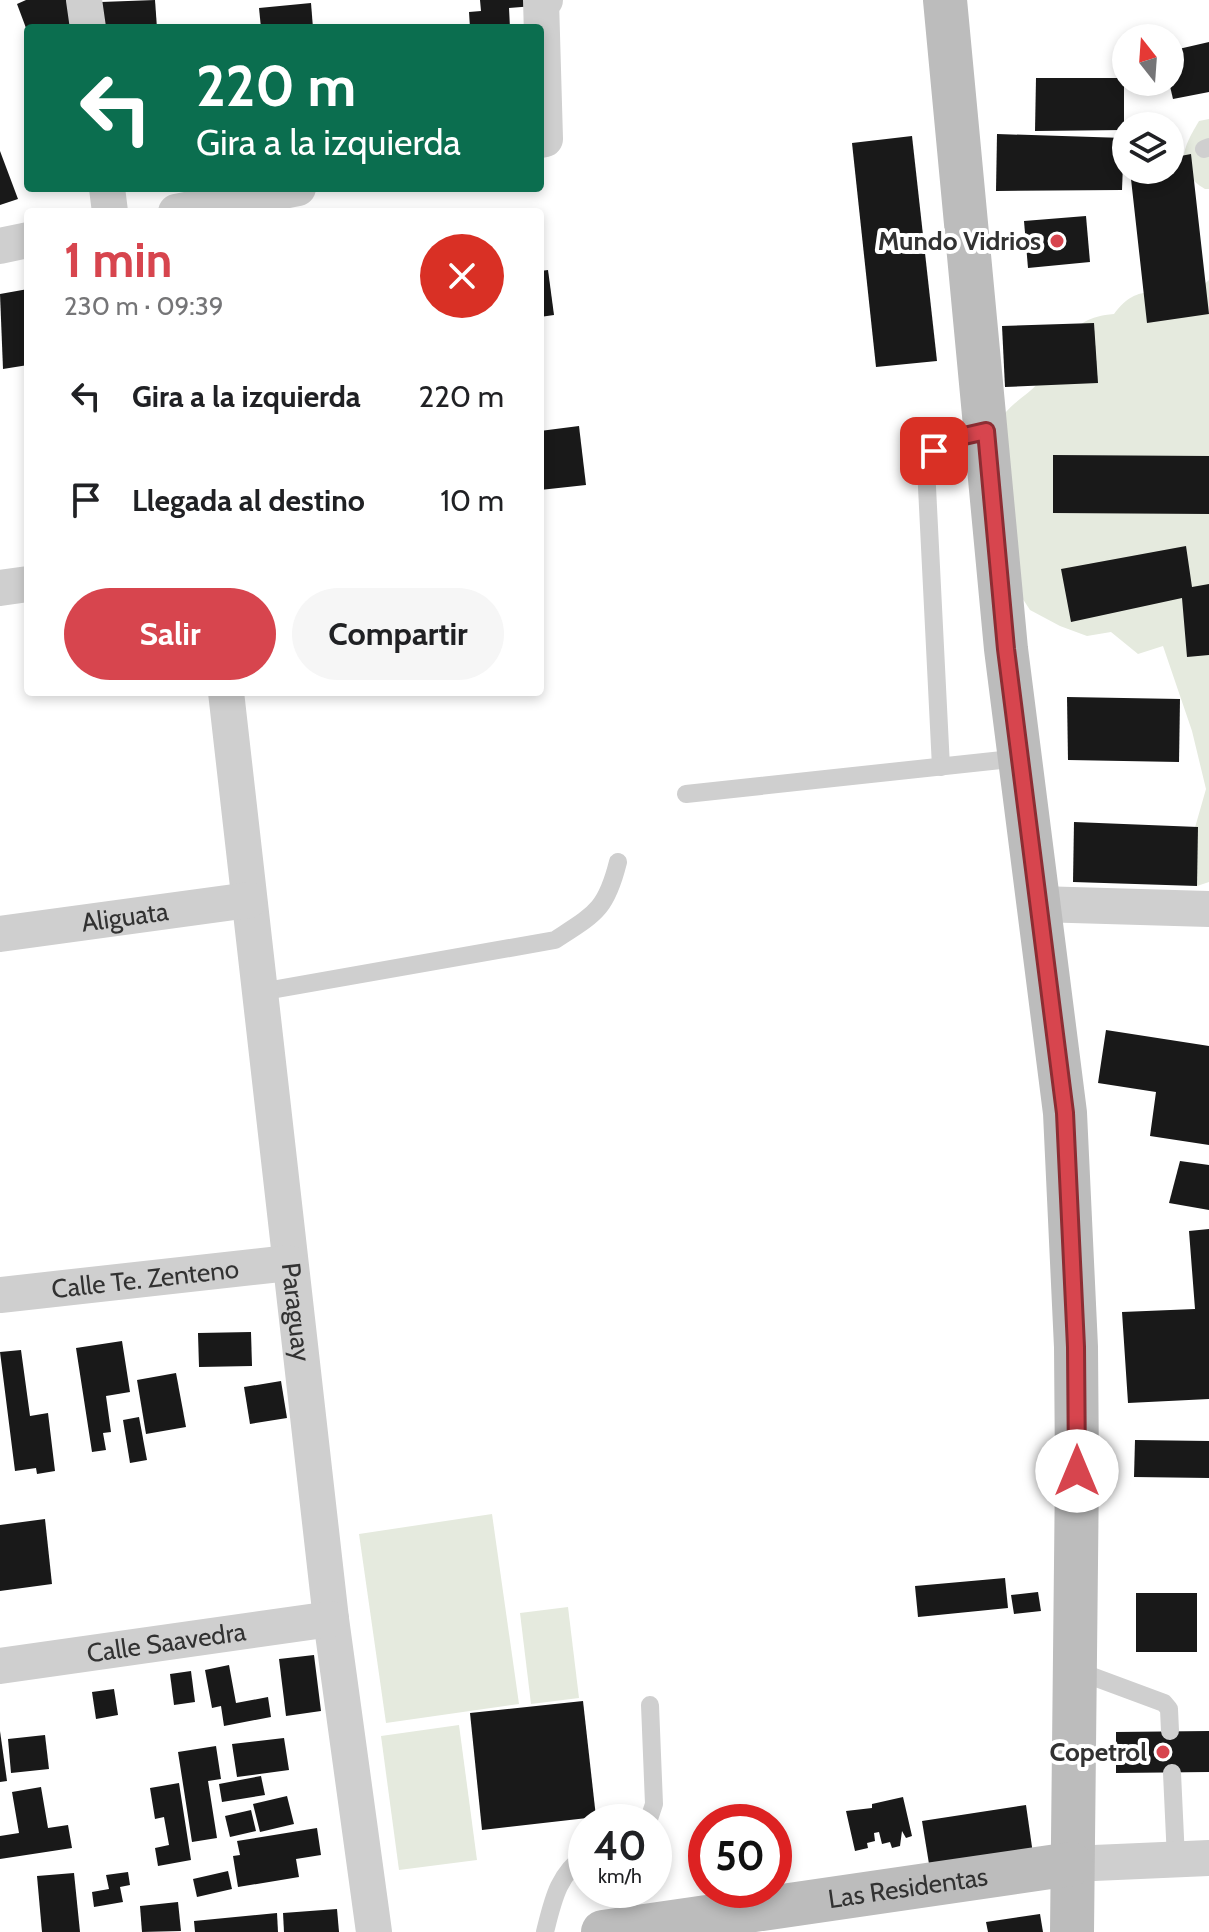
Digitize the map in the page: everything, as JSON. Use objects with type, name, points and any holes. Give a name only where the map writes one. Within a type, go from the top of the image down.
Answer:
[{"type":"main road","points":[[945,0],[1020,758],[1065,1113],[1076,1347],[1072,1932]]},
{"type":"main road","name":"Las Residentas","points":[[603,1932],[1071,1864]]},
{"type":"street","points":[[84,0],[87,24]]},
{"type":"street","points":[[542,24],[541,0],[545,0]]},
{"type":"street","points":[[544,104],[544,139]]},
{"type":"street","points":[[196,208],[278,192]]},
{"type":"street","points":[[0,246],[24,241]]},
{"type":"street","points":[[0,588],[24,585]]},
{"type":"street","name":"Paraguay","points":[[226,696],[331,1619],[374,1932]]},
{"type":"street","name":"Aliguata","points":[[0,934],[249,900]]},
{"type":"street","points":[[1038,904],[1209,909]]},
{"type":"street","name":"Calle Te. Zenteno","points":[[0,1295],[289,1263]]},
{"type":"street","name":"Calle Saavedra","points":[[0,1666],[331,1619]]},
{"type":"street","points":[[1071,1864],[1192,1859]]},
{"type":"lane","points":[[941,767],[926,467],[934,451],[951,439],[986,431]]},
{"type":"lane","points":[[686,794],[1020,758]]},
{"type":"lane","points":[[260,992],[555,940],[589,917],[609,897],[618,862]]},
{"type":"lane","points":[[1074,1670],[1164,1703],[1169,1709],[1170,1731]]},
{"type":"lane","points":[[650,1705],[654,1804]]},
{"type":"lane","points":[[1172,1773],[1192,1859]]},
{"type":"lane","points":[[545,1932],[555,1891],[568,1867]]},
{"type":"shaded area","points":[[1209,119],[1209,189],[1195,182],[1185,167],[1185,150],[1199,121]]},
{"type":"shaded area","points":[[1209,280],[1209,882],[1197,886],[1184,866],[1206,789],[1192,731],[1163,646],[1138,654],[1111,632],[1087,636],[1030,610],[1013,584],[1005,413],[1038,383],[1067,338],[1085,322],[1114,314],[1131,298],[1147,292],[1189,298]]},
{"type":"shaded area","points":[[492,1514],[519,1704],[386,1723],[359,1534]]},
{"type":"shaded area","points":[[568,1607],[579,1698],[531,1704],[520,1613]]},
{"type":"shaded area","points":[[459,1725],[477,1860],[399,1870],[381,1736]]},
{"type":"building","points":[[26,0],[68,0],[77,24],[24,24],[17,4]]},
{"type":"building","points":[[155,0],[157,24],[103,24],[101,2]]},
{"type":"building","points":[[480,0],[533,0],[534,6],[509,8],[510,24],[470,24],[469,12],[481,11]]},
{"type":"building","points":[[311,3],[313,24],[261,24],[259,8]]},
{"type":"building","points":[[1209,42],[1209,92],[1173,99],[1172,96],[1184,96],[1184,48]]},
{"type":"building","points":[[1036,78],[1112,78],[1112,96],[1124,96],[1124,112],[1112,112],[1112,130],[1035,131]]},
{"type":"building","points":[[997,134],[1112,138],[1112,184],[1122,184],[1122,190],[996,191]]},
{"type":"building","points":[[912,136],[937,361],[876,367],[852,143]]},
{"type":"building","points":[[0,151],[18,199],[0,205]]},
{"type":"building","points":[[1191,154],[1209,314],[1147,323],[1132,184],[1184,184],[1184,155]]},
{"type":"building","name":"Mundo Vidrios","points":[[1086,216],[1090,262],[1028,268],[1024,221]]},
{"type":"building","points":[[544,270],[548,270],[554,315],[544,316]]},
{"type":"building","points":[[24,290],[24,366],[3,369],[0,294]]},
{"type":"building","points":[[1094,323],[1098,383],[1005,387],[1002,326]]},
{"type":"building","points":[[579,426],[586,485],[544,490],[544,430]]},
{"type":"building","points":[[1053,455],[1209,456],[1209,514],[1053,513]]},
{"type":"building","points":[[1186,546],[1192,587],[1209,584],[1209,655],[1187,657],[1182,598],[1071,622],[1061,569]]},
{"type":"building","points":[[1067,697],[1180,699],[1179,762],[1068,760]]},
{"type":"building","points":[[1074,822],[1198,827],[1197,886],[1073,882]]},
{"type":"building","points":[[1106,1030],[1209,1046],[1209,1145],[1150,1136],[1156,1092],[1098,1083]]},
{"type":"building","points":[[1180,1161],[1209,1165],[1209,1210],[1169,1203]]},
{"type":"building","points":[[1209,1229],[1209,1399],[1128,1403],[1122,1312],[1195,1309],[1189,1231]]},
{"type":"building","points":[[251,1332],[252,1366],[199,1367],[198,1333]]},
{"type":"building","points":[[122,1341],[130,1392],[106,1396],[111,1432],[103,1433],[106,1450],[92,1452],[76,1348]]},
{"type":"building","points":[[21,1350],[30,1416],[48,1413],[55,1471],[37,1474],[36,1468],[15,1471],[0,1352]]},
{"type":"building","points":[[176,1373],[186,1427],[146,1434],[137,1380]]},
{"type":"building","points":[[281,1381],[287,1418],[250,1424],[244,1387]]},
{"type":"building","points":[[139,1417],[147,1460],[130,1463],[123,1420]]},
{"type":"building","points":[[1135,1440],[1209,1441],[1209,1478],[1134,1477]]},
{"type":"building","points":[[45,1519],[52,1584],[0,1591],[0,1525]]},
{"type":"building","points":[[1005,1578],[1008,1608],[918,1617],[915,1586]]},
{"type":"building","points":[[1038,1592],[1041,1611],[1014,1614],[1011,1595]]},
{"type":"building","points":[[1136,1593],[1197,1593],[1197,1652],[1136,1652]]},
{"type":"building","points":[[314,1655],[321,1711],[286,1716],[279,1659]]},
{"type":"building","points":[[229,1665],[236,1703],[268,1697],[271,1717],[224,1726],[221,1706],[212,1708],[205,1670]]},
{"type":"building","points":[[191,1671],[195,1702],[174,1705],[170,1674]]},
{"type":"building","points":[[114,1689],[118,1715],[96,1719],[92,1692]]},
{"type":"building","points":[[583,1701],[595,1804],[568,1804],[568,1820],[482,1830],[470,1713]]},
{"type":"building","points":[[0,1731],[7,1781],[0,1782]]},
{"type":"building","name":"Copetrol","points":[[1209,1731],[1209,1772],[1116,1773],[1116,1732]]},
{"type":"building","points":[[45,1735],[49,1769],[11,1773],[8,1739]]},
{"type":"building","points":[[284,1738],[289,1770],[237,1777],[232,1744]]},
{"type":"building","points":[[216,1746],[221,1779],[208,1781],[217,1838],[192,1842],[178,1752]]},
{"type":"building","points":[[261,1776],[265,1795],[222,1802],[219,1784]]},
{"type":"building","points":[[179,1783],[191,1860],[158,1866],[155,1848],[169,1845],[164,1817],[155,1819],[150,1788]]},
{"type":"building","points":[[41,1787],[48,1828],[68,1825],[72,1848],[0,1859],[0,1836],[19,1833],[12,1792]]},
{"type":"building","points":[[287,1796],[294,1824],[260,1832],[253,1804]]},
{"type":"building","points":[[903,1797],[912,1836],[906,1838],[902,1831],[900,1846],[892,1848],[890,1842],[882,1844],[879,1832],[874,1833],[875,1841],[867,1843],[868,1848],[855,1851],[846,1811],[872,1808],[872,1804]]},
{"type":"building","points":[[1026,1805],[1033,1854],[930,1870],[922,1821]]},
{"type":"building","points":[[251,1810],[256,1831],[230,1837],[225,1816]]},
{"type":"building","points":[[317,1828],[321,1855],[296,1859],[299,1877],[238,1887],[233,1856],[240,1855],[237,1841]]},
{"type":"building","points":[[228,1871],[232,1889],[197,1897],[193,1879]]},
{"type":"building","points":[[128,1872],[130,1885],[120,1887],[123,1902],[94,1907],[92,1892],[109,1889],[106,1875]]},
{"type":"building","points":[[74,1873],[80,1932],[42,1932],[37,1876]]},
{"type":"building","points":[[178,1902],[181,1931],[142,1932],[140,1906]]},
{"type":"building","points":[[337,1909],[339,1932],[284,1932],[283,1913]]},
{"type":"building","points":[[277,1913],[278,1932],[195,1932],[194,1921]]},
{"type":"building","points":[[1040,1914],[1043,1932],[988,1932],[986,1922]]},
{"type":"place","name":"Mundo Vidrios","points":[[1057,241]]},
{"type":"place","name":"Copetrol","points":[[1163,1752]]},
{"type":"route","points":[[934,451],[951,439],[986,431],[1006,649],[1065,1113],[1076,1347],[1077,1471]]}]
